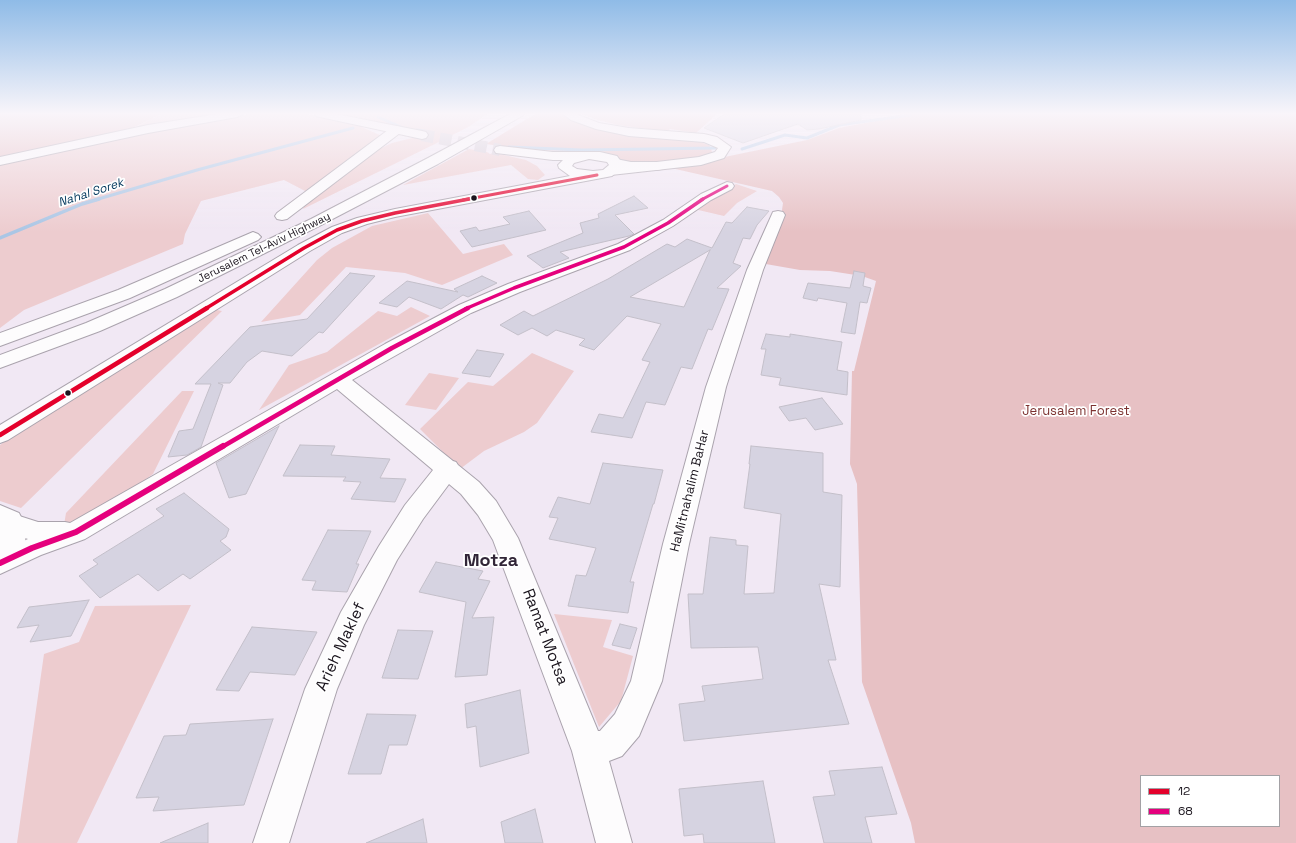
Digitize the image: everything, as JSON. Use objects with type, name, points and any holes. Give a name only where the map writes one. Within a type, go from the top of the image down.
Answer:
[{"type":"main road","points":[[0,161],[35,153]]},
{"type":"main road","points":[[282,216],[365,153]]},
{"type":"main road","points":[[358,186],[423,153]]},
{"type":"main road","name":"Jerusalem Tel-Aviv Highway","points":[[0,362],[120,316],[171,293],[309,225],[448,153]]},
{"type":"main road","points":[[520,153],[551,160],[577,174],[597,175]]},
{"type":"main road","points":[[0,435],[304,248],[334,232],[362,221],[395,213],[597,175],[614,167],[675,165],[701,161],[721,153]]},
{"type":"main road","points":[[524,154],[606,157],[614,167]]},
{"type":"main road","points":[[534,188],[561,179],[566,173],[565,167],[569,160],[585,156]]},
{"type":"main road","points":[[0,563],[32,548],[76,532],[98,520],[392,348],[465,309],[514,288],[624,248],[668,223],[706,197],[727,186]]},
{"type":"main road","name":"Jerusalem Tel-Aviv Highway","points":[[0,340],[159,280],[315,208]]},
{"type":"main road","name":"HaMitnahalim BaHar","points":[[589,751],[610,744],[627,725],[646,681],[676,544],[716,387],[755,270],[778,215]]},
{"type":"main road","name":"Ramat Motsa","points":[[338,380],[448,468],[470,488],[482,503],[505,538],[589,751],[614,843]]},
{"type":"main road","name":"Arieh Maklef","points":[[271,843],[321,689],[350,621],[388,553],[407,524],[448,468]]},
{"type":"main road","points":[[7,519],[38,532],[53,533],[77,529],[98,520]]},
{"type":"main road","points":[[0,557],[12,541],[14,535],[7,519]]},
{"type":"shaded area","points":[[41,153],[359,153],[307,192],[284,180],[201,201],[185,234],[183,244],[24,310],[0,328],[0,162]]},
{"type":"shaded area","points":[[371,153],[416,153],[303,209],[306,202]]},
{"type":"shaded area","points":[[461,153],[497,153],[526,160],[537,166],[545,175],[538,180],[528,179],[511,165],[403,185]]},
{"type":"shaded area","points":[[736,184],[757,191],[737,203],[724,216],[694,209]]},
{"type":"shaded area","points":[[428,213],[463,254],[504,244],[513,255],[442,285],[405,273],[346,267],[300,315],[261,322],[317,260],[332,248],[372,226]]},
{"type":"shaded area","points":[[411,307],[430,316],[259,410],[289,365],[327,352],[378,311],[397,316]]},
{"type":"shaded area","points":[[212,309],[222,311],[21,508],[0,501],[0,445],[27,426]]},
{"type":"shaded area","points":[[532,353],[574,371],[537,423],[524,432],[484,451],[460,469],[420,429],[468,382],[493,386]]},
{"type":"shaded area","points":[[429,373],[459,378],[436,410],[405,405]]},
{"type":"shaded area","points":[[182,391],[194,391],[153,474],[124,495],[83,519],[64,525],[66,513]]},
{"type":"shaded area","points":[[191,605],[77,843],[17,843],[44,654],[79,642],[95,606]]},
{"type":"shaded area","points":[[554,614],[612,620],[603,647],[633,656],[621,701],[599,727]]},
{"type":"green space","points":[[0,153],[21,153],[0,158]]},
{"type":"green space","points":[[607,153],[711,153],[708,156],[658,165],[625,162],[614,155]]},
{"type":"green space","name":"Jerusalem Forest","points":[[742,153],[1296,153],[1296,843],[915,843],[911,823],[862,682],[857,484],[850,464],[852,371],[854,371],[876,281],[862,276],[830,271],[800,270],[760,263],[781,217],[783,203],[779,197],[772,191],[671,168]]},
{"type":"building","points":[[634,196],[648,208],[615,215],[634,234],[560,252],[569,258],[543,268],[527,256],[583,233],[580,223],[599,218],[598,214]]},
{"type":"building","points":[[747,207],[769,211],[757,225],[750,239],[743,238],[733,263],[741,266],[717,288],[729,289],[712,330],[708,329],[692,369],[681,367],[665,405],[646,402],[632,438],[591,432],[599,414],[623,418],[650,362],[642,360],[661,324],[627,316],[594,350],[579,345],[585,339],[556,330],[547,336],[532,328],[518,335],[500,325],[524,311],[533,316],[608,279],[667,244],[675,247],[687,239],[712,248],[726,222],[732,223]],"holes":[[[710,250],[684,307],[630,297]]]},
{"type":"building","points":[[529,211],[546,230],[472,247],[460,231],[476,227],[479,231],[510,224],[503,217]]},
{"type":"building","points":[[854,271],[865,273],[863,286],[871,288],[867,303],[860,302],[855,334],[841,332],[847,303],[818,298],[817,301],[803,298],[808,283],[850,288]]},
{"type":"building","points":[[350,273],[375,276],[323,333],[319,332],[292,356],[262,351],[247,362],[230,383],[218,383],[223,385],[201,447],[187,455],[168,457],[179,431],[193,429],[211,384],[195,384],[250,327],[307,319]]},
{"type":"building","points":[[482,276],[497,283],[468,297],[463,295],[441,309],[409,297],[397,307],[379,303],[407,281],[458,292],[454,289]]},
{"type":"building","points":[[766,334],[790,337],[790,334],[842,342],[837,370],[848,372],[847,395],[779,385],[781,378],[761,375],[766,349],[761,349]]},
{"type":"building","points":[[477,350],[504,354],[490,377],[462,373]]},
{"type":"building","points":[[822,398],[843,424],[815,430],[806,418],[789,421],[779,407]]},
{"type":"building","points":[[279,426],[246,494],[229,498],[216,463]]},
{"type":"building","points":[[300,445],[335,446],[331,455],[390,459],[380,478],[406,479],[395,502],[351,499],[361,482],[343,481],[346,477],[283,476]]},
{"type":"building","points":[[751,446],[823,453],[823,492],[842,495],[840,587],[819,584],[836,660],[828,660],[849,724],[684,741],[679,704],[705,701],[702,686],[763,679],[758,647],[691,648],[688,594],[703,594],[710,537],[736,540],[736,545],[748,546],[744,594],[774,593],[781,514],[744,508]]},
{"type":"building","points":[[603,463],[663,470],[630,582],[634,582],[628,613],[568,606],[576,575],[586,576],[596,548],[549,539],[558,518],[549,517],[558,497],[590,504]]},
{"type":"building","points":[[184,493],[229,529],[226,537],[220,541],[231,550],[190,579],[183,574],[158,591],[138,574],[100,598],[79,576],[98,564],[93,560],[164,516],[156,509]]},
{"type":"building","points":[[328,530],[371,531],[356,564],[359,564],[347,592],[312,590],[316,581],[302,580]]},
{"type":"building","points":[[436,562],[483,571],[478,579],[490,581],[472,618],[494,617],[487,675],[455,677],[466,602],[419,592]]},
{"type":"building","points":[[89,600],[71,636],[30,642],[39,625],[17,628],[29,607]]},
{"type":"building","points":[[620,624],[637,628],[630,649],[612,645]]},
{"type":"building","points":[[252,627],[317,632],[295,675],[250,672],[239,691],[216,690]]},
{"type":"building","points":[[398,630],[433,631],[418,679],[382,678]]},
{"type":"building","points":[[520,690],[529,753],[480,767],[476,726],[467,728],[465,704]]},
{"type":"building","points":[[367,714],[416,715],[407,745],[389,745],[381,774],[348,774]]},
{"type":"building","points":[[273,719],[244,805],[153,811],[159,797],[136,798],[164,736],[186,735],[190,724]]},
{"type":"building","points":[[882,767],[897,814],[865,817],[872,843],[824,843],[813,797],[835,795],[829,771]]},
{"type":"building","points":[[763,781],[775,843],[704,843],[703,834],[684,836],[679,789]]},
{"type":"building","points":[[535,809],[543,843],[505,843],[501,822]]},
{"type":"building","points":[[423,819],[427,843],[366,843]]},
{"type":"building","points":[[208,823],[208,843],[160,843]]},
{"type":"waterway","name":"Nahal Sorek","points":[[95,200],[259,153]]},
{"type":"waterway","name":"Nahal Sorek","points":[[0,238],[82,204],[99,199]]},
{"type":"transit line","name":"12","points":[[0,435],[304,248],[337,230],[362,221],[395,213],[597,175]]},
{"type":"transit line","name":"68","points":[[0,563],[32,548],[76,532],[98,520],[392,348],[465,309],[514,288],[624,247],[668,223],[706,197],[727,186]]},
{"type":"district","name":"Motza","points":[[491,561]]}]
